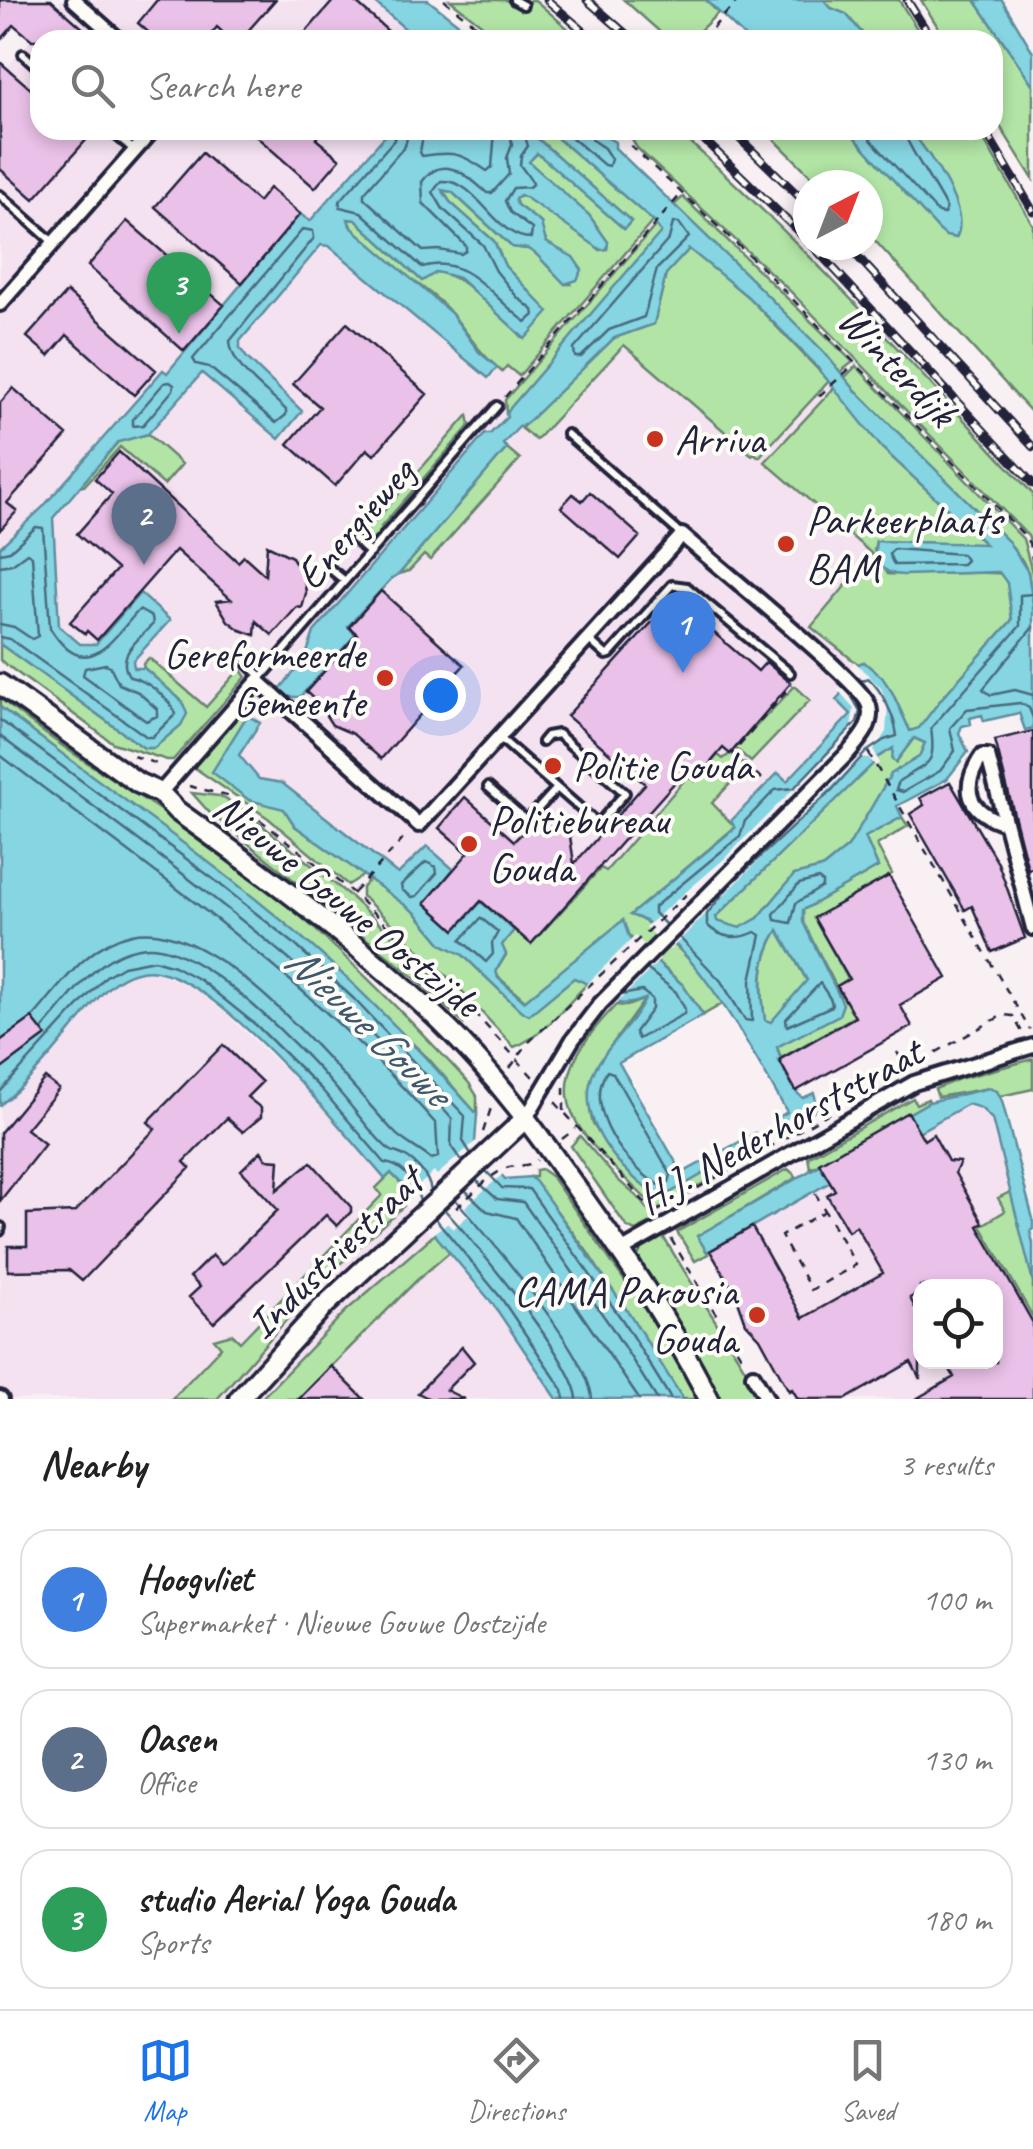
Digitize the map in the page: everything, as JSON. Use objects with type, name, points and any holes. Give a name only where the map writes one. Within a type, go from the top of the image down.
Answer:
[{"type":"main road","name":"Nieuwe Gouwe Oostzijde","points":[[0,684],[304,905],[439,1020],[526,1118],[620,1252],[709,1399]]},
{"type":"main road","name":"Industriestraat","points":[[239,1399],[289,1340],[418,1219],[495,1163],[526,1118]]},
{"type":"street","points":[[74,0],[108,30]]},
{"type":"street","points":[[0,304],[144,140]]},
{"type":"street","points":[[260,679],[419,825],[682,535],[868,701],[869,725],[848,753],[600,1004],[573,1039],[526,1118]]},
{"type":"street","name":"Nieuwe Gouwe Oostzijde","points":[[148,790],[260,679]]},
{"type":"street","points":[[1006,822],[990,818],[969,795],[967,782],[982,756],[988,756],[1006,822],[1033,928]]},
{"type":"street","name":"H.J. Nederhorststraat","points":[[620,1252],[914,1083],[1032,1042]]},
{"type":"street","points":[[753,1375],[766,1399]]},
{"type":"lane","points":[[514,0],[522,5]]},
{"type":"lane","points":[[22,54],[30,61]]},
{"type":"lane","points":[[122,140],[135,151]]},
{"type":"lane","points":[[0,194],[54,244]]},
{"type":"lane","name":"Energieweg","points":[[260,679],[497,406]]},
{"type":"lane","points":[[567,434],[682,535]]},
{"type":"lane","points":[[354,540],[370,552]]},
{"type":"lane","points":[[329,568],[344,582]]},
{"type":"lane","points":[[588,639],[606,655],[610,654],[672,585],[688,587],[793,677]]},
{"type":"lane","points":[[246,662],[260,679]]},
{"type":"lane","points":[[498,737],[598,824],[625,793],[558,734],[547,736],[542,742]]},
{"type":"lane","points":[[488,787],[527,821],[557,788]]},
{"type":"path","points":[[444,0],[482,30]]},
{"type":"path","points":[[711,30],[738,0]]},
{"type":"path","name":"Winterdijk","points":[[629,140],[857,362],[1026,538],[1033,564]]},
{"type":"path","points":[[497,406],[682,192]]},
{"type":"path","points":[[818,396],[857,362]]},
{"type":"path","points":[[762,779],[732,753],[793,677]]},
{"type":"path","points":[[866,748],[902,805],[1032,1042]]},
{"type":"path","name":"Nieuwe Gouwe Oostzijde","points":[[353,893],[388,852],[419,825]]},
{"type":"path","points":[[516,1058],[662,914],[700,882]]},
{"type":"path","points":[[897,1052],[906,1069],[996,1018],[1013,1016],[1032,1042]]},
{"type":"path","points":[[654,1212],[840,1107]]},
{"type":"path","name":"Industriestraat","points":[[457,1207],[495,1163]]},
{"type":"path","points":[[815,1193],[856,1265],[811,1290],[780,1236],[825,1211]]},
{"type":"path","points":[[664,1228],[753,1375]]},
{"type":"shaded area","points":[[60,0],[372,0],[406,30],[40,30],[59,8]]},
{"type":"shaded area","points":[[30,41],[30,140],[559,140],[813,362],[999,572],[539,1025],[370,878],[212,772],[154,748],[0,644],[0,75]]},
{"type":"shaded area","points":[[153,970],[194,989],[222,1010],[314,1097],[459,1260],[517,1337],[557,1399],[0,1399],[0,1105],[112,984],[126,975]]},
{"type":"shaded area","points":[[969,1102],[993,1117],[1013,1190],[998,1198],[1005,1211],[980,1226],[1033,1319],[1033,1399],[794,1399],[708,1250],[828,1183],[816,1163]]},
{"type":"green space","points":[[450,0],[506,0],[521,9],[535,0],[570,30],[489,30]]},
{"type":"green space","points":[[624,0],[706,0],[718,13],[700,30],[658,30]]},
{"type":"green space","points":[[824,0],[899,0],[918,30],[860,30],[846,14]]},
{"type":"green space","points":[[921,0],[975,0],[995,30],[940,30]]},
{"type":"green space","points":[[1003,41],[1033,85],[1033,179],[1003,131]]},
{"type":"green space","points":[[539,140],[560,140],[653,221],[519,376],[507,366],[502,372],[494,365],[440,302],[381,257],[347,219],[356,220],[422,281],[436,272],[471,288],[523,338],[548,312],[505,266],[494,241],[450,202],[443,190],[452,192],[512,247],[536,254],[565,284],[571,284],[543,235],[541,223],[517,205],[515,199],[525,197],[600,250],[607,249],[608,242],[589,215],[528,162],[538,153],[624,229],[631,221]]},
{"type":"green space","points":[[633,140],[687,140],[793,241],[793,260],[812,260],[859,308],[1033,494],[1033,547],[1028,536],[790,291]]},
{"type":"green space","points":[[775,140],[857,140],[939,230],[956,206],[918,140],[984,140],[1033,225],[1033,414],[883,249],[883,170],[805,170]]},
{"type":"green space","points":[[683,197],[853,362],[839,373],[824,352],[674,205]]},
{"type":"green space","points":[[657,224],[661,233],[506,413],[505,400]]},
{"type":"green space","points":[[690,248],[748,297],[829,381],[759,457],[624,345],[536,440],[521,428],[614,338],[654,324],[666,274]]},
{"type":"green space","points":[[856,366],[1023,539],[1033,576],[1033,605],[1022,560],[844,378]]},
{"type":"green space","points":[[835,387],[882,448],[986,545],[876,541],[874,550],[888,574],[995,573],[1005,578],[1009,589],[1012,620],[919,729],[910,731],[892,692],[864,662],[858,664],[811,627],[872,554],[765,462]]},
{"type":"green space","points":[[468,415],[470,425],[381,527],[383,531],[375,541],[361,537]]},
{"type":"green space","points":[[148,434],[182,464],[164,485],[120,447],[80,486],[118,442]]},
{"type":"green space","points":[[507,448],[520,459],[430,560],[424,555],[409,571],[399,574]]},
{"type":"green space","points":[[0,644],[144,748],[154,748],[181,725],[182,701],[144,668],[149,658],[206,707],[240,669],[246,677],[173,760],[167,760],[113,743],[0,660]]},
{"type":"green space","points":[[795,686],[810,700],[751,762],[735,748]]},
{"type":"green space","points":[[0,698],[73,753],[200,837],[307,922],[469,1083],[477,1096],[477,1114],[428,1058],[298,935],[0,707]]},
{"type":"green space","points":[[234,716],[250,717],[213,772],[284,809],[295,826],[364,875],[348,885],[268,818],[192,766]]},
{"type":"green space","points":[[914,738],[925,743],[919,757],[897,770],[848,847],[822,868],[794,875],[758,918],[740,929],[716,921],[871,761],[893,748],[896,762]]},
{"type":"green space","points":[[731,753],[746,767],[712,803],[735,827],[631,915],[670,940],[724,1003],[703,1015],[683,985],[626,933],[526,1001],[498,977],[496,971],[506,955],[501,946],[514,930],[533,942],[601,868],[606,871],[688,776],[695,781],[718,755],[723,759]]},
{"type":"green space","points":[[192,793],[219,796],[237,805],[351,897],[461,1001],[463,1023],[415,978],[209,812]]},
{"type":"green space","points":[[902,817],[908,826],[877,845],[892,874],[814,918],[848,979],[837,986],[845,1000],[853,996],[862,1012],[781,1058],[777,1047],[841,996],[803,922],[803,910],[878,867],[865,837]]},
{"type":"green space","points":[[370,878],[416,913],[442,944],[463,955],[517,1007],[574,978],[588,983],[545,1028],[514,1047],[459,988],[362,896],[362,888]]},
{"type":"green space","points":[[778,929],[807,981],[771,1023],[765,1020],[763,973]]},
{"type":"green space","points":[[645,999],[596,1067],[590,1111],[607,1146],[649,1191],[715,1170],[760,1141],[764,1148],[657,1210],[586,1137],[573,1115],[568,1092],[572,1067],[587,1039],[616,1005],[627,1006]]},
{"type":"green space","points":[[1033,1059],[1033,1089],[1001,1096],[989,1088],[938,1097],[935,1089],[959,1079]]},
{"type":"green space","points":[[913,1098],[916,1104],[928,1099],[929,1102],[810,1168],[808,1157]]},
{"type":"green space","points":[[580,1136],[642,1201],[655,1221],[635,1231],[626,1226],[571,1146]]},
{"type":"green space","points":[[788,1169],[797,1177],[698,1236],[708,1254],[695,1261],[677,1232]]},
{"type":"green space","points":[[536,1170],[551,1176],[648,1314],[699,1399],[683,1399],[586,1250],[531,1177],[536,1177]]},
{"type":"green space","points":[[391,1173],[409,1191],[408,1202],[317,1285],[217,1399],[172,1399],[221,1347],[214,1339],[232,1334],[240,1342],[382,1195],[376,1188]]},
{"type":"green space","points":[[1012,1191],[1033,1282],[1033,1317],[981,1226],[1005,1211],[998,1198]]},
{"type":"green space","points":[[436,1233],[451,1251],[299,1399],[261,1399],[346,1311]]},
{"type":"green space","points":[[662,1235],[760,1399],[719,1399],[638,1256],[643,1246]]},
{"type":"water","points":[[372,0],[428,0],[466,30],[406,30]]},
{"type":"water","points":[[706,0],[824,0],[846,14],[860,30],[738,30]]},
{"type":"water","points":[[975,0],[1002,0],[1033,52],[1033,85],[1003,41],[1003,30],[995,30]]},
{"type":"water","points":[[381,140],[539,140],[631,221],[624,229],[537,153],[529,162],[589,215],[608,242],[607,249],[601,250],[525,197],[515,199],[517,205],[541,223],[546,242],[573,257],[582,270],[577,280],[565,284],[536,254],[512,247],[452,192],[442,190],[494,241],[505,266],[549,312],[525,339],[459,278],[437,272],[422,281],[356,220],[348,219],[350,226],[451,313],[479,352],[497,367],[488,378],[329,246],[321,245],[240,341],[247,358],[302,411],[279,439],[202,373],[148,434],[118,442],[53,518],[59,626],[80,644],[96,644],[140,593],[170,620],[133,661],[134,668],[144,668],[182,701],[187,714],[181,725],[154,748],[144,748],[0,644],[0,547],[42,508],[163,370],[167,373],[300,214],[310,221]]},
{"type":"water","points":[[560,140],[615,142],[615,148],[824,352],[855,390],[1009,542],[1028,572],[1033,605],[1033,728],[1025,730],[1019,713],[984,721],[982,715],[970,718],[971,724],[962,726],[959,733],[968,752],[947,779],[897,806],[902,817],[865,837],[878,867],[803,910],[803,922],[843,1004],[839,1015],[777,1047],[793,1087],[803,1098],[814,1093],[818,1108],[782,1131],[776,1119],[787,1112],[720,1000],[676,945],[653,926],[630,915],[735,828],[731,821],[778,773],[787,781],[851,714],[837,700],[858,664],[864,662],[882,677],[910,731],[919,728],[1012,620],[1007,583],[999,572],[903,575],[880,566],[876,541],[985,544],[882,448],[813,362],[748,297],[689,249],[666,274],[654,324],[614,338],[519,427],[503,444],[507,448],[399,574],[348,626],[355,635],[300,697],[289,697],[280,689],[305,659],[314,632],[485,434],[490,434],[507,417],[506,413],[661,232]],"holes":[[[914,738],[925,743],[919,757],[891,774],[848,847],[822,868],[794,875],[758,918],[740,928],[717,921],[716,917],[872,761],[893,748],[892,760],[896,762]],[[778,930],[807,980],[771,1022],[765,1020],[762,974]]]},
{"type":"water","points":[[857,140],[917,140],[946,182],[958,213],[956,238],[939,230]]},
{"type":"water","name":"Nieuwe Gouwe","points":[[0,707],[263,905],[391,1021],[477,1114],[475,1143],[505,1179],[531,1177],[536,1182],[631,1316],[683,1399],[557,1399],[493,1304],[404,1198],[409,1191],[391,1173],[385,1179],[310,1093],[247,1029],[184,982],[151,970],[134,972],[119,980],[99,996],[51,1055],[0,1105]]},
{"type":"water","points":[[250,717],[260,723],[239,755],[259,779],[282,783],[398,874],[427,846],[453,869],[426,904],[453,928],[481,902],[514,930],[502,945],[506,954],[496,971],[498,978],[524,1001],[623,920],[630,939],[683,985],[703,1015],[619,1063],[682,1173],[755,1133],[760,1141],[661,1198],[646,1188],[604,1143],[590,1107],[589,1088],[600,1060],[645,999],[615,1002],[574,978],[529,1015],[520,1010],[463,955],[442,944],[416,913],[295,826],[284,809],[249,800],[212,772]]},
{"type":"water","points":[[989,1088],[997,1091],[1002,1101],[1033,1219],[1033,1282],[992,1119],[981,1108],[968,1104],[707,1252],[697,1236],[929,1102]]},
{"type":"pier","points":[[854,661],[881,688],[888,704],[886,732],[874,750],[877,767],[868,758],[860,758],[670,950],[645,927],[723,860],[851,726],[854,708],[838,690]]},
{"type":"pier","points":[[635,936],[660,960],[612,1008],[584,987]]},
{"type":"pier","points":[[476,1141],[503,1174],[465,1207],[470,1214],[453,1229],[447,1223],[431,1235],[404,1204],[434,1172],[437,1175]]},
{"type":"building","points":[[0,0],[51,0],[85,30],[30,30],[30,38],[14,25],[0,41]]},
{"type":"building","points":[[157,0],[275,0],[249,30],[146,30],[138,23]]},
{"type":"building","points":[[334,0],[353,0],[387,30],[308,30]]},
{"type":"building","points":[[0,62],[30,88],[30,140],[86,140],[34,199],[0,169]]},
{"type":"building","points":[[260,140],[317,140],[340,159],[315,188]]},
{"type":"building","points":[[202,153],[258,202],[269,188],[300,214],[242,283],[155,207]]},
{"type":"building","points":[[127,221],[224,305],[184,351],[88,266]]},
{"type":"building","points":[[67,292],[156,370],[134,395],[67,335],[49,356],[27,337]]},
{"type":"building","points":[[347,323],[427,394],[374,455],[367,449],[335,486],[288,444],[320,407],[293,384]]},
{"type":"building","points":[[13,388],[67,435],[7,503],[17,511],[0,530],[0,403]]},
{"type":"building","points":[[119,452],[238,562],[244,556],[265,575],[267,545],[292,557],[304,577],[306,593],[302,608],[297,607],[272,635],[256,621],[255,635],[240,630],[228,621],[216,601],[231,599],[176,550],[97,640],[70,622],[117,569],[77,534],[112,494],[95,479]]},
{"type":"building","points":[[590,492],[640,536],[620,559],[561,507],[573,494],[582,501]]},
{"type":"building","name":"Gereformeerde Gemeente","points":[[381,591],[464,665],[381,759],[353,734],[332,725],[306,692],[357,634],[349,627]]},
{"type":"building","points":[[674,598],[758,671],[766,662],[791,683],[730,754],[723,748],[695,781],[684,772],[531,944],[481,901],[455,930],[425,903],[468,853],[439,828],[465,797],[514,841],[543,813],[570,836],[574,864],[645,784],[567,716]]},
{"type":"building","points":[[1033,731],[1033,868],[1028,869],[995,740]]},
{"type":"building","points":[[950,782],[998,863],[1025,938],[992,952],[972,906],[965,910],[910,814],[924,805],[920,798]]},
{"type":"building","points":[[889,876],[947,978],[900,1005],[912,1026],[796,1091],[779,1060],[855,1017],[837,986],[849,979],[814,918]]},
{"type":"building","points":[[32,1018],[46,1036],[0,1070],[0,1041]]},
{"type":"building","points":[[223,1045],[262,1082],[247,1097],[261,1108],[261,1117],[243,1132],[227,1118],[184,1162],[190,1168],[82,1281],[69,1270],[8,1271],[8,1246],[27,1246],[27,1214],[75,1212],[155,1129],[148,1122]]},
{"type":"building","points":[[45,1078],[59,1089],[26,1129],[45,1144],[0,1201],[0,1133]]},
{"type":"building","points":[[908,1112],[924,1140],[933,1134],[948,1161],[960,1162],[955,1173],[983,1223],[978,1226],[1033,1323],[1033,1399],[916,1399],[954,1377],[950,1369],[1003,1369],[1003,1279],[913,1279],[913,1366],[911,1362],[846,1399],[798,1399],[792,1389],[789,1391],[760,1338],[746,1323],[736,1295],[710,1251],[752,1227],[803,1318],[883,1273],[856,1226],[848,1231],[827,1195],[835,1190],[819,1163]]},
{"type":"building","points":[[261,1151],[266,1159],[279,1160],[277,1190],[311,1162],[351,1207],[351,1212],[337,1226],[326,1215],[214,1323],[189,1297],[200,1287],[190,1277],[212,1255],[222,1265],[278,1210],[241,1170]]},
{"type":"building","points":[[462,1347],[474,1362],[446,1390],[464,1399],[430,1399],[418,1393]]},
{"type":"building","points":[[331,1366],[364,1399],[299,1399]]},
{"type":"railway","points":[[547,0],[582,30]]},
{"type":"railway","points":[[587,0],[622,30]]},
{"type":"railway","points":[[907,0],[926,30]]},
{"type":"railway","points":[[704,140],[793,226]]},
{"type":"railway","points":[[741,140],[793,190]]},
{"type":"railway","points":[[991,140],[1033,211]]},
{"type":"railway","points":[[826,260],[1033,484]]},
{"type":"railway","points":[[861,260],[1033,447]]},
{"type":"place","name":"studio Aerial Yoga Gouda","points":[[179,334]]},
{"type":"place","name":"Arriva","points":[[655,439]]},
{"type":"place","name":"Parkeerplaats BAM","points":[[786,544]]},
{"type":"place","name":"Oasen","points":[[144,565]]},
{"type":"place","name":"Hoogvliet","points":[[683,673]]},
{"type":"place","name":"Gereformeerde Gemeente","points":[[385,678]]},
{"type":"place","name":"Politie Gouda","points":[[553,766]]},
{"type":"place","name":"Politiebureau Gouda","points":[[469,844]]},
{"type":"place","name":"CAMA Parousia Gouda","points":[[757,1315]]}]
